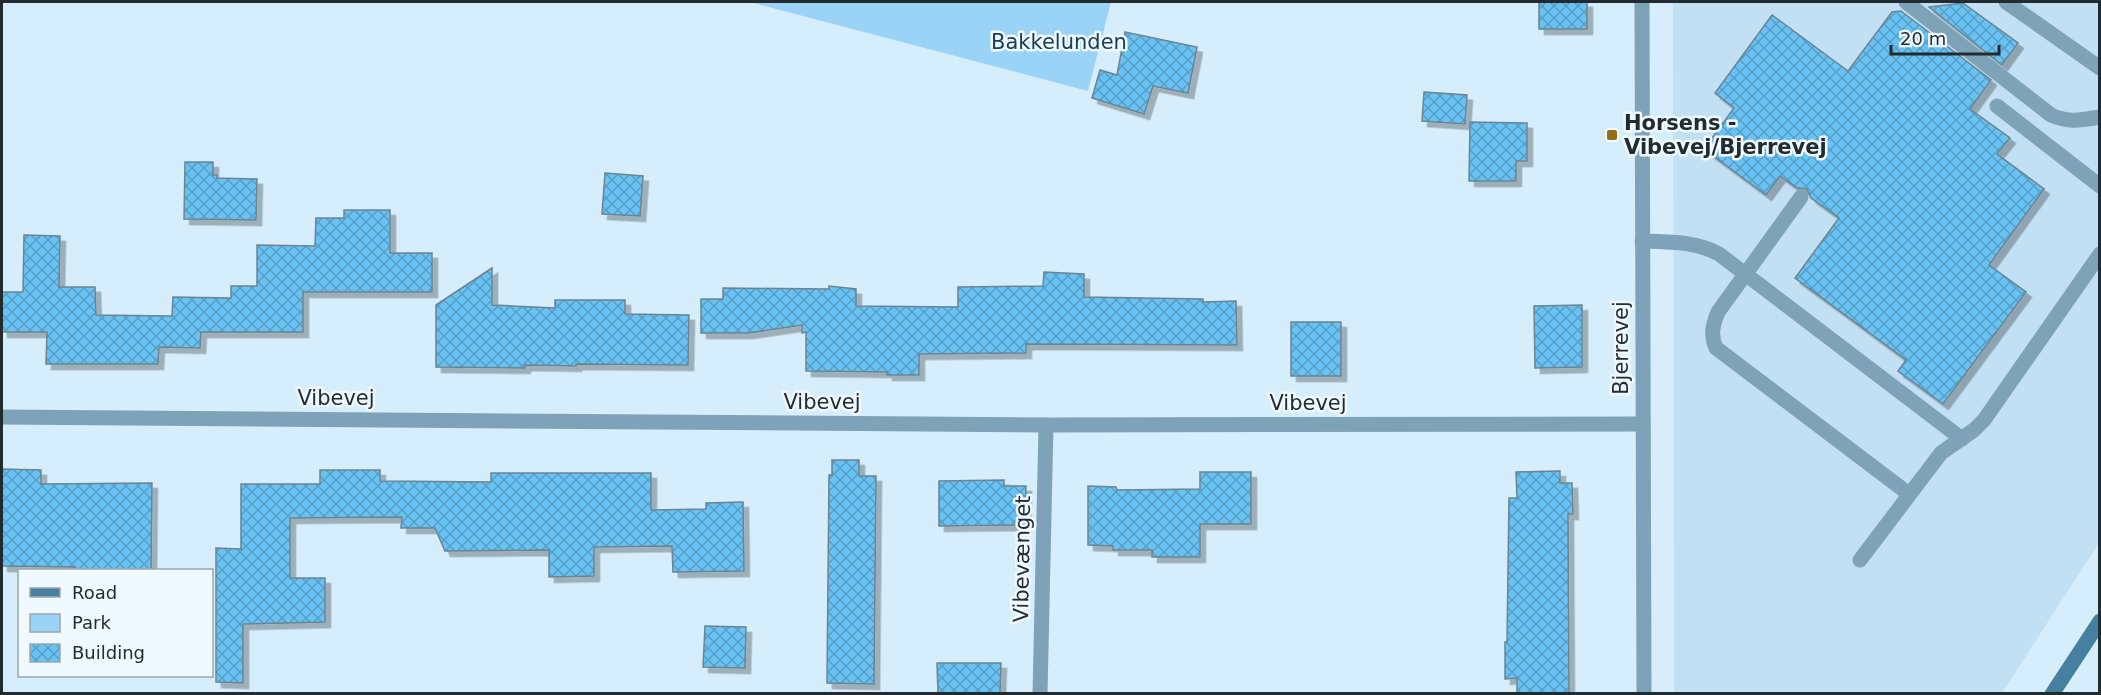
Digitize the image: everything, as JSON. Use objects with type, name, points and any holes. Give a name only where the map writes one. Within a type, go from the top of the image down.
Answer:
[{"type":"street","name":"Bjerrevej","points":[[1642,2],[1644,693]]},
{"type":"street","points":[[1905,2],[2051,115],[2062,120],[2075,121],[2100,117]]},
{"type":"street","points":[[2006,2],[2100,68]]},
{"type":"street","points":[[1997,106],[2098,183]]},
{"type":"street","points":[[1801,197],[1744,274],[1715,320],[1713,340],[1716,348],[1909,494]]},
{"type":"street","points":[[1642,241],[1691,243],[1719,254],[1962,439]]},
{"type":"street","points":[[1860,560],[1941,453],[1984,420],[2100,254]]},
{"type":"street","name":"Vibevej","points":[[2,417],[1046,425],[1643,424]]},
{"type":"street","name":"Vibevænget","points":[[1040,693],[1046,425]]},
{"type":"street","points":[[2052,693],[2100,621]]},
{"type":"shaded area","points":[[1673,2],[2099,2],[2099,543],[2002,693],[1674,693]]},
{"type":"green space","name":"Bakkelunden","points":[[750,2],[1111,2],[1088,91]]},
{"type":"building","points":[[1539,2],[1587,2],[1587,29],[1539,29]]},
{"type":"building","points":[[1963,3],[2018,43],[2002,65],[1929,7]]},
{"type":"building","points":[[1901,11],[1991,80],[1970,109],[2010,138],[1997,154],[2044,189],[1989,265],[2026,292],[1943,404],[1898,371],[1906,360],[1795,278],[1839,218],[1811,198],[1807,189],[1797,188],[1780,176],[1766,195],[1704,149],[1734,108],[1715,93],[1772,15],[1848,71],[1892,12]]},
{"type":"building","points":[[1125,32],[1197,47],[1188,93],[1153,86],[1144,114],[1092,98],[1100,70],[1117,75]]},
{"type":"building","points":[[1424,92],[1467,95],[1465,124],[1422,121]]},
{"type":"building","points":[[1470,122],[1527,123],[1527,161],[1516,161],[1516,181],[1469,181]]},
{"type":"building","points":[[185,162],[213,162],[213,175],[217,175],[217,178],[257,179],[256,220],[184,219]]},
{"type":"building","points":[[605,173],[643,176],[640,216],[602,214]]},
{"type":"building","points":[[344,210],[390,210],[390,253],[432,253],[432,292],[303,292],[303,332],[201,332],[200,348],[159,347],[158,364],[46,364],[47,332],[2,332],[2,292],[23,292],[24,235],[60,236],[59,287],[95,287],[96,315],[172,316],[173,297],[231,298],[231,286],[257,286],[257,245],[315,246],[316,218],[344,218]]},
{"type":"building","points":[[492,268],[492,305],[555,308],[555,300],[625,300],[625,314],[689,315],[688,365],[576,364],[576,366],[525,365],[525,368],[436,367],[436,305]]},
{"type":"building","points":[[1044,272],[1084,274],[1084,297],[1203,299],[1203,302],[1236,301],[1237,345],[1026,344],[1026,353],[919,354],[919,375],[887,375],[887,372],[806,371],[806,332],[802,333],[802,325],[748,333],[701,333],[701,299],[723,299],[723,288],[829,289],[829,286],[856,289],[856,306],[958,307],[958,287],[1043,286]]},
{"type":"building","points":[[1582,305],[1582,367],[1535,368],[1534,306]]},
{"type":"building","points":[[1291,322],[1341,322],[1341,376],[1291,376]]},
{"type":"building","points":[[832,460],[859,460],[859,476],[876,476],[874,684],[827,683],[829,475],[832,475]]},
{"type":"building","points":[[2,469],[41,470],[41,484],[152,483],[151,569],[2,566]]},
{"type":"building","points":[[320,470],[380,470],[380,481],[491,482],[491,473],[651,473],[651,510],[706,509],[706,503],[743,502],[744,571],[673,572],[672,546],[594,547],[594,576],[549,577],[549,550],[445,551],[435,528],[401,528],[402,517],[290,518],[290,578],[325,578],[325,622],[243,624],[243,683],[216,682],[216,548],[241,549],[241,484],[320,484]]},
{"type":"building","points":[[1560,471],[1560,483],[1572,483],[1573,514],[1568,514],[1569,693],[1517,693],[1517,678],[1505,679],[1509,498],[1517,498],[1516,472]]},
{"type":"building","points":[[1200,472],[1251,472],[1251,524],[1200,524],[1200,557],[1152,557],[1152,550],[1113,550],[1113,546],[1088,545],[1088,486],[1116,487],[1117,490],[1200,489]]},
{"type":"building","points":[[1004,480],[1004,486],[1026,486],[1025,518],[1019,518],[1019,525],[939,526],[939,481]]},
{"type":"building","points":[[705,626],[746,627],[745,668],[703,667]]},
{"type":"building","points":[[937,663],[1001,663],[1000,693],[938,693]]},
{"type":"place","name":"Horsens - Vibevej/Bjerrevej","points":[[1612,135]]}]
